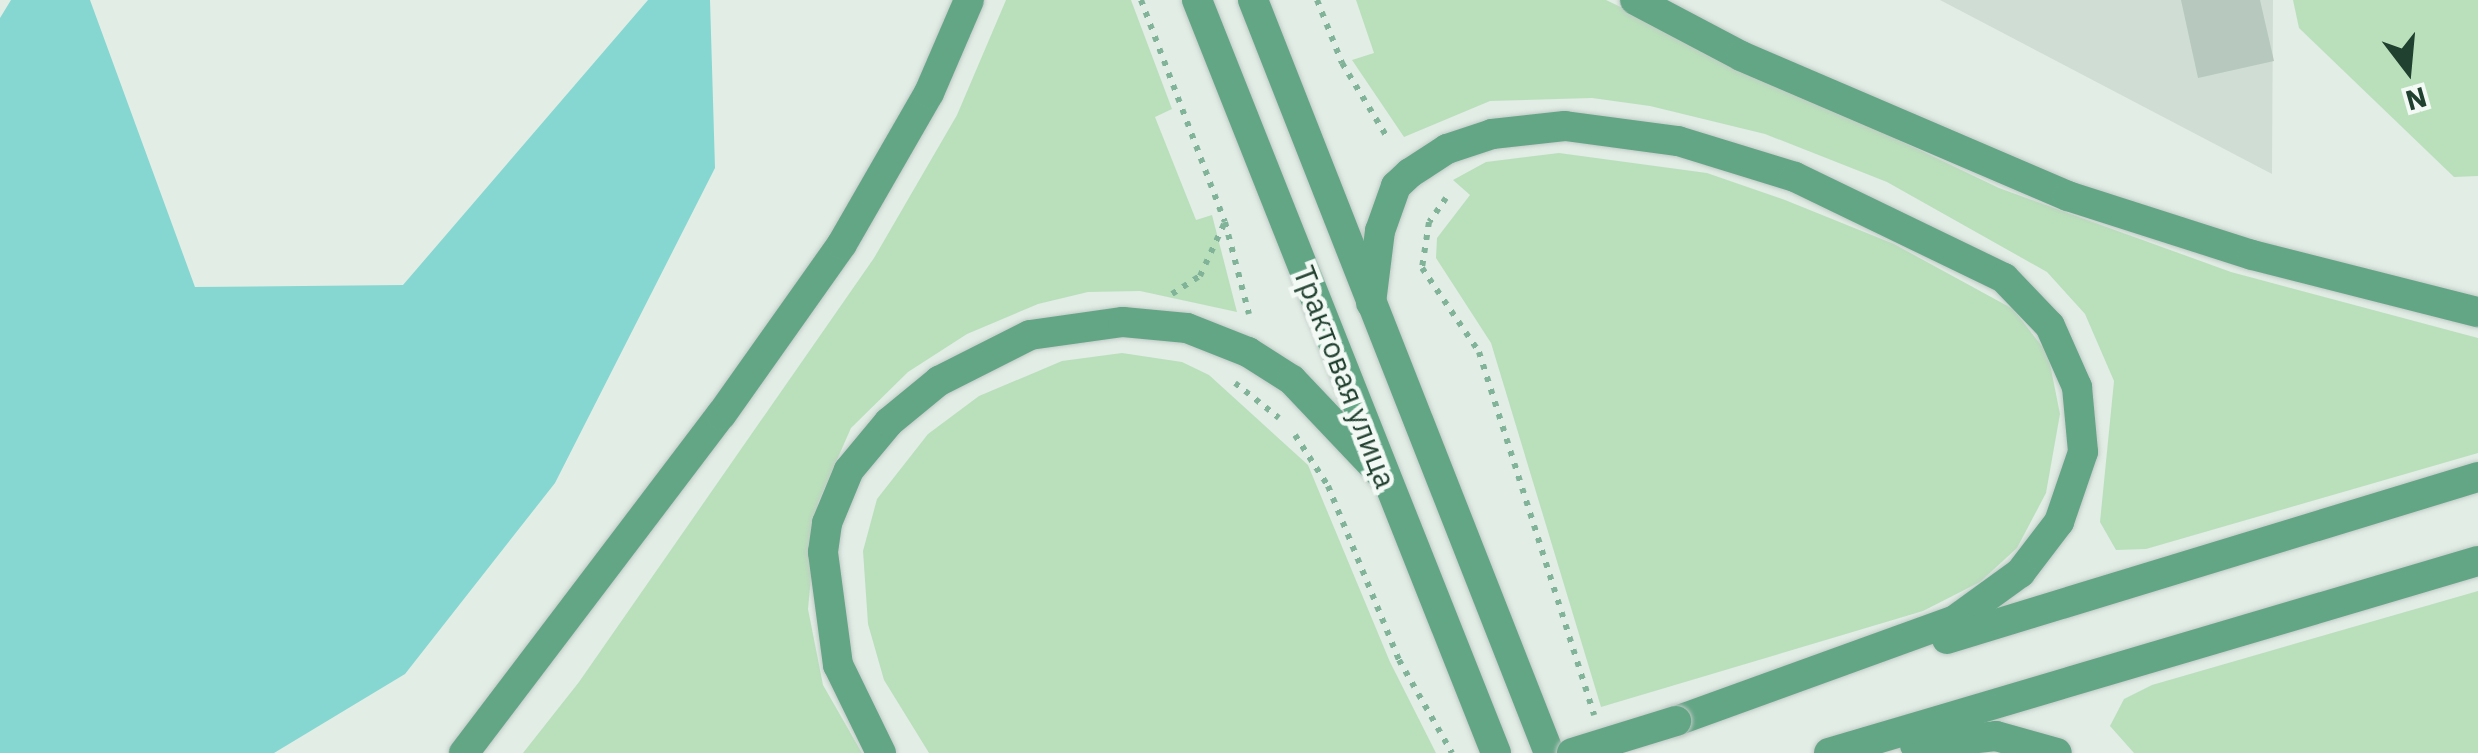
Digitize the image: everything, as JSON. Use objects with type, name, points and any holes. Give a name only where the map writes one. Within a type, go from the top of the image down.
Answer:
[{"type":"main road","points":[[464,753],[721,416],[842,244],[929,93],[969,0]]},
{"type":"main road","name":"Трактовая улица","points":[[1197,0],[1496,753]]},
{"type":"main road","name":"Трактовая улица","points":[[1253,0],[1549,753]]},
{"type":"main road","points":[[1635,0],[1741,56],[2068,196],[2252,256],[2478,312]]},
{"type":"main road","points":[[1371,303],[1380,231],[1396,186],[1410,172],[1447,149],[1492,134],[1565,126],[1678,140],[1795,177],[2004,278],[2050,326],[2078,388],[2082,452],[2059,522],[2020,573],[1942,626],[1676,721]]},
{"type":"main road","points":[[881,753],[838,664],[824,568],[827,523],[849,470],[889,422],[956,372],[1030,335],[1088,324],[1187,328],[1240,348],[1292,380],[1383,476]]},
{"type":"main road","points":[[1572,753],[2478,477]]},
{"type":"main road","points":[[1829,753],[2478,561]]},
{"type":"main road","points":[[1878,753],[1996,736],[2056,753]]},
{"type":"path","points":[[1140,0],[1225,222],[1249,314]]},
{"type":"path","points":[[1317,0],[1342,63],[1387,137]]},
{"type":"path","points":[[1446,198],[1429,222],[1422,268],[1479,352],[1600,735]]},
{"type":"path","points":[[1167,297],[1200,276],[1225,222]]},
{"type":"path","points":[[1232,378],[1278,416],[1318,466],[1399,660],[1452,753]]},
{"type":"shaded area","points":[[1940,0],[2273,0],[2272,174]]},
{"type":"green space","points":[[1006,0],[1131,0],[1172,109],[1155,117],[1196,220],[1212,215],[1237,312],[1140,291],[1088,292],[1038,304],[967,334],[908,372],[851,428],[818,503],[808,609],[823,685],[862,753],[523,753],[579,682],[874,258],[957,115]]},
{"type":"green space","points":[[1356,0],[1606,0],[1999,188],[2231,272],[2478,338],[2478,453],[2146,549],[2116,550],[2100,522],[2114,381],[2085,314],[2047,272],[1887,182],[1765,134],[1650,106],[1592,98],[1490,101],[1404,137],[1352,60],[1374,53]]},
{"type":"green space","points":[[2293,0],[2478,0],[2478,176],[2454,177],[2299,28]]},
{"type":"green space","points":[[1559,153],[1707,173],[1894,244],[2013,309],[2048,354],[2060,414],[2046,493],[2017,548],[1980,582],[1923,611],[1601,707],[1491,343],[1436,258],[1437,238],[1470,195],[1453,180],[1486,162]]},
{"type":"green space","points":[[1122,353],[1182,362],[1209,375],[1308,465],[1390,662],[1436,753],[929,753],[884,680],[868,624],[863,551],[877,499],[928,434],[979,396],[1062,361]]},
{"type":"green space","points":[[2478,591],[2478,753],[2134,753],[2110,726],[2124,699],[2152,685]]},
{"type":"water","points":[[11,0],[90,0],[195,287],[403,285],[648,0],[710,0],[715,168],[555,483],[405,674],[274,753],[0,753],[0,18]]},
{"type":"building","points":[[2181,0],[2260,0],[2274,61],[2198,78]]}]
